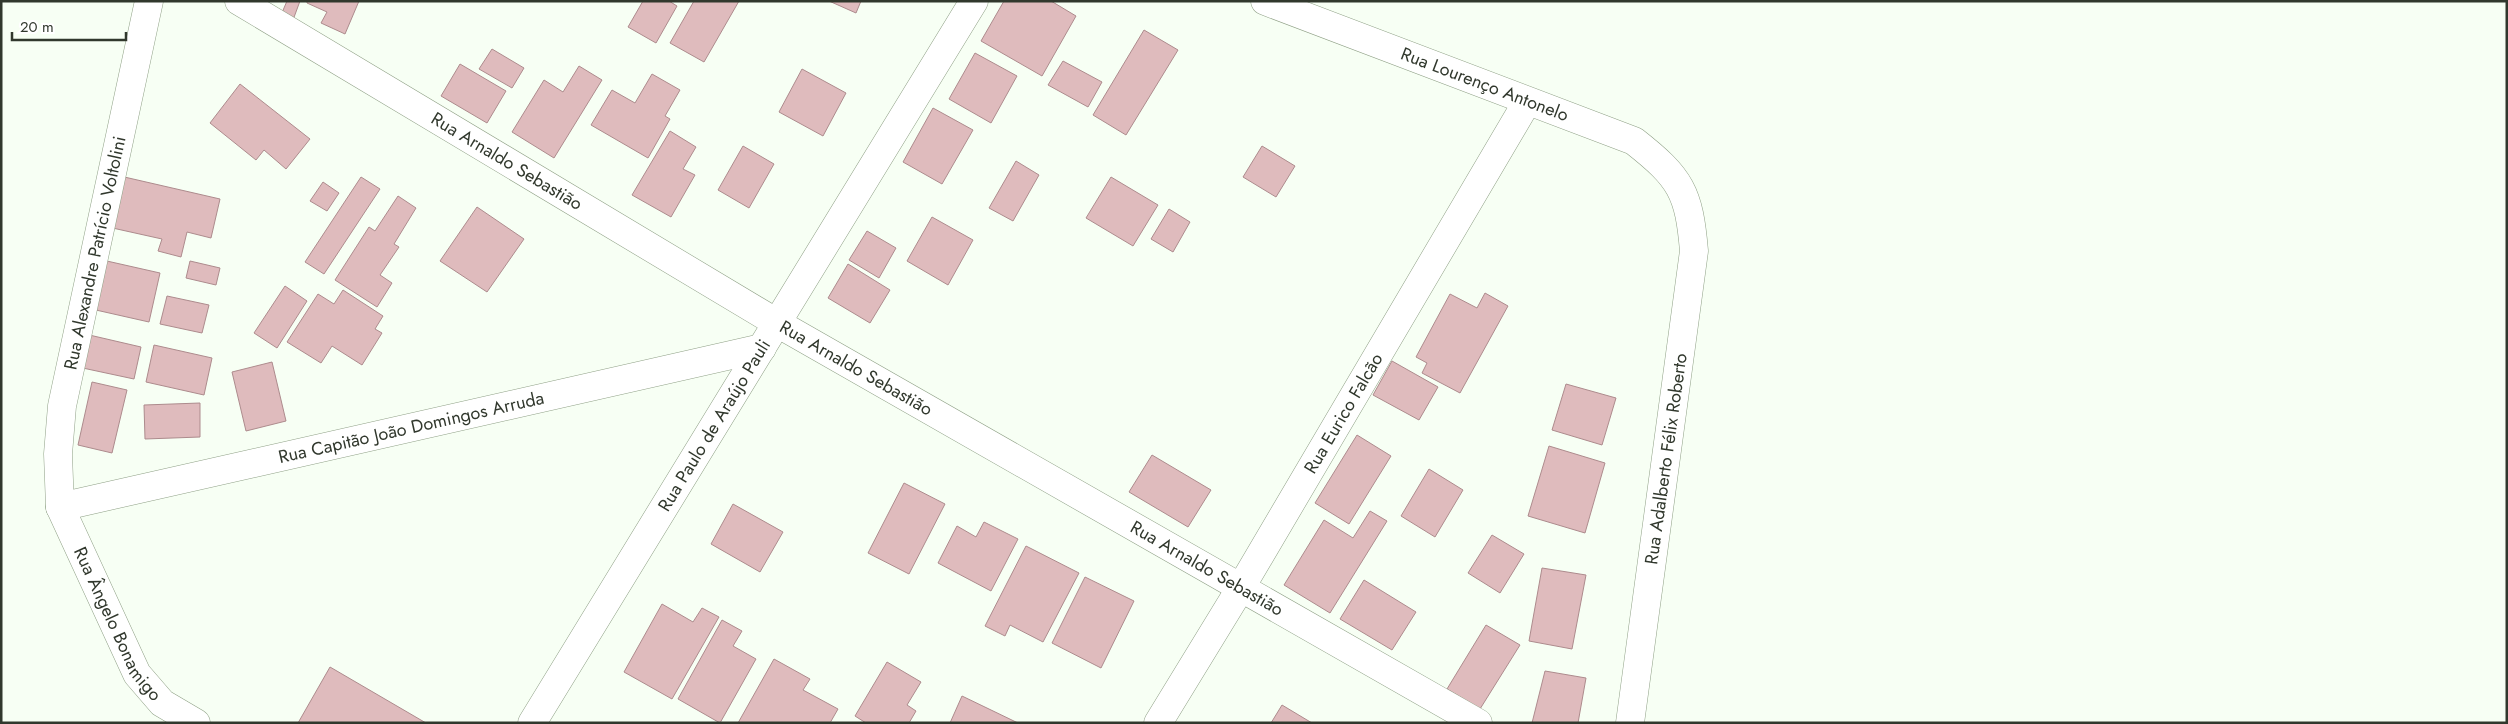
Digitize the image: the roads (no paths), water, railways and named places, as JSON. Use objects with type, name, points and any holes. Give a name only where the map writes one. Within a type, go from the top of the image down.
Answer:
[{"type":"street","name":"Rua Alexandre Patrício Voltolini","points":[[60,507],[58,454],[62,406],[149,1]]},
{"type":"street","name":"Rua Arnaldo Sebastião","points":[[239,1],[778,323],[1240,589],[1478,723]]},
{"type":"street","name":"Rua Paulo de Araújo Pauli","points":[[532,723],[974,1]]},
{"type":"street","name":"Rua Lourenço Antonelo","points":[[1265,1],[1634,141],[1665,165],[1686,196]]},
{"type":"street","name":"Rua Eurico Falcão","points":[[1158,723],[1240,589],[1527,102]]},
{"type":"street","name":"Rua Adalberto Félix Roberto","points":[[1630,723],[1694,251],[1692,223],[1686,196]]},
{"type":"street","name":"Rua Capitão João Domingos Arruda","points":[[60,507],[762,348]]},
{"type":"street","name":"Rua Ângelo Bonamigo","points":[[60,507],[137,674],[162,703],[196,723]]}]
